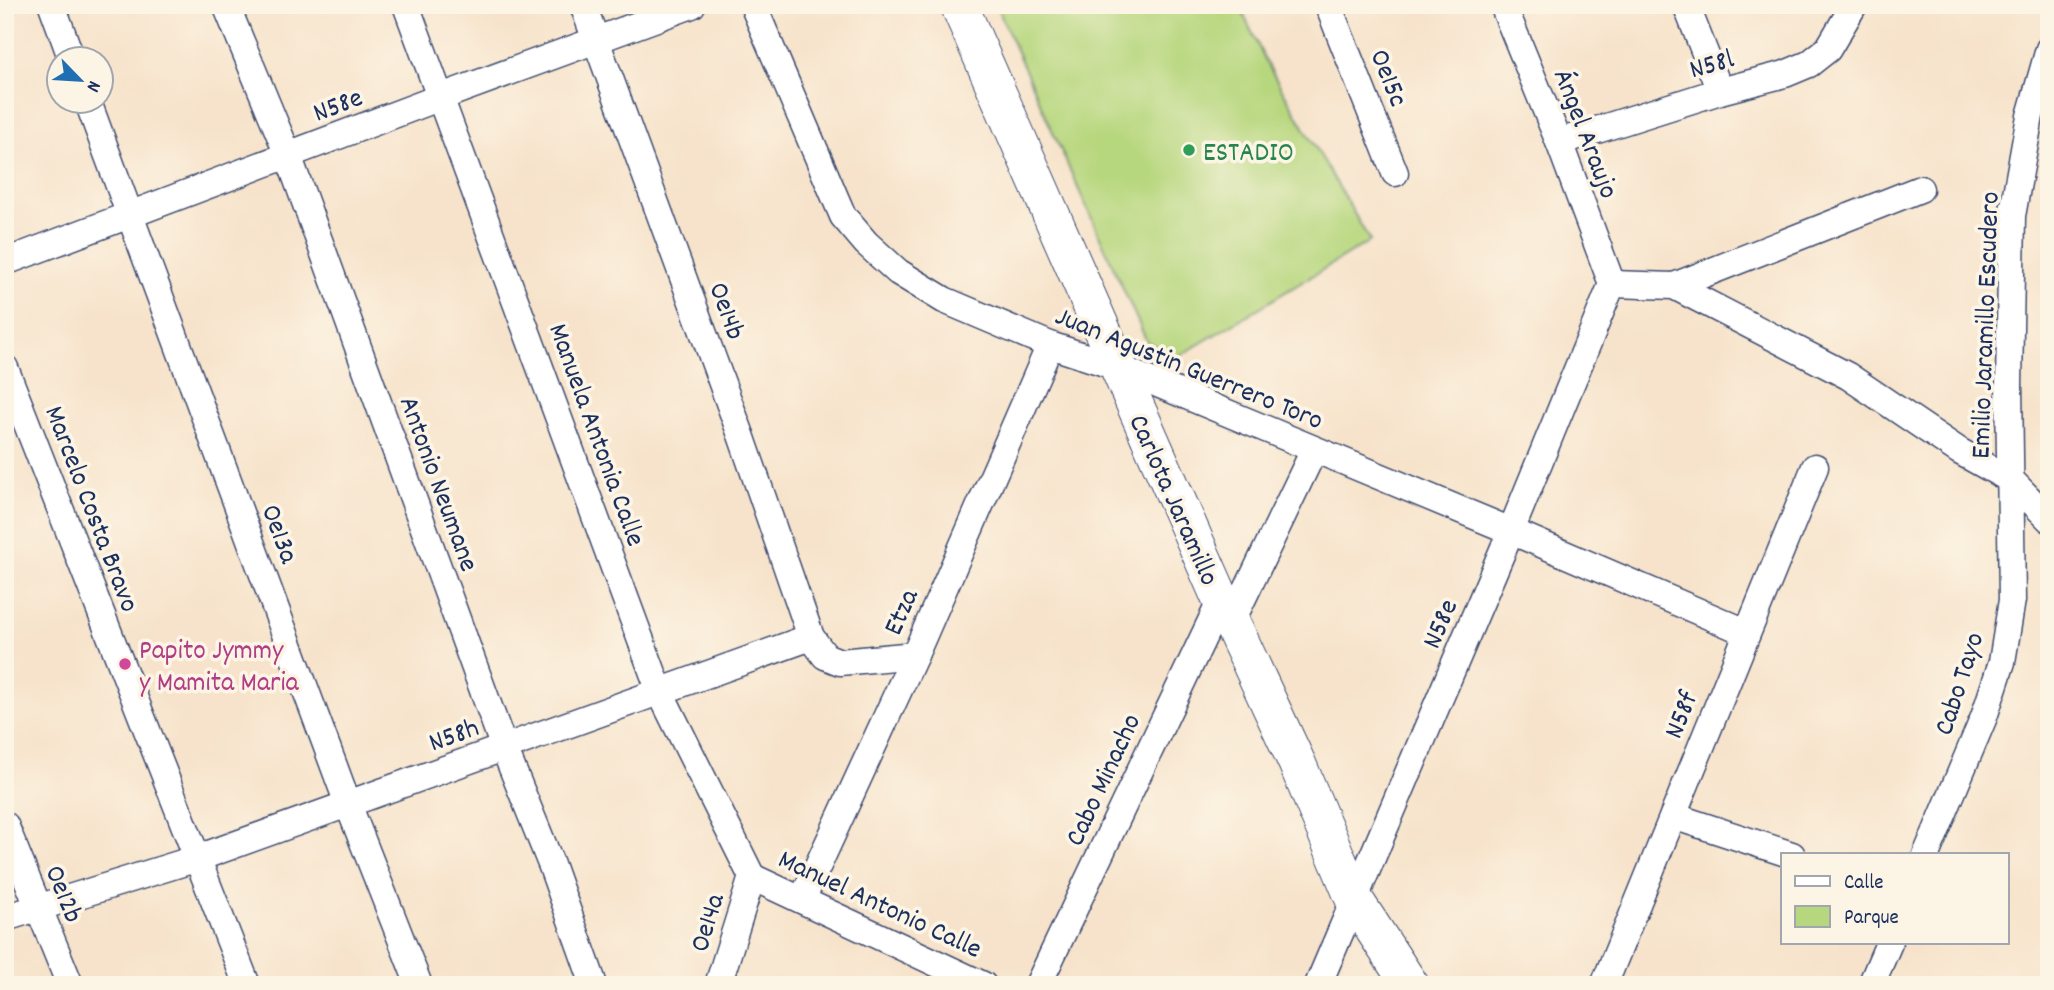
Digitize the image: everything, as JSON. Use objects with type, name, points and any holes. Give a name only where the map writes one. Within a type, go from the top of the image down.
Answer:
[{"type":"street","points":[[51,5],[67,46]]},
{"type":"street","name":"Antonio Neumane","points":[[226,5],[288,155],[504,748],[551,864],[594,985]]},
{"type":"street","name":"Manuela Antonia Calle","points":[[406,5],[660,692],[752,877]]},
{"type":"street","name":"Oe14b","points":[[583,5],[741,435],[811,638]]},
{"type":"street","name":"N58e","points":[[5,262],[692,5]]},
{"type":"street","name":"Juan Agustin Guerrero Toro","points":[[753,5],[842,216],[866,243],[898,272],[944,300],[1050,345],[1117,367],[1746,632]]},
{"type":"street","name":"Carlota Jaramillo","points":[[959,5],[1117,367],[1297,763],[1354,899],[1410,985]]},
{"type":"street","name":"Oe15c","points":[[1328,5],[1395,173]]},
{"type":"street","name":"Ángel Araujo","points":[[1503,5],[1559,142],[1612,284]]},
{"type":"street","points":[[1686,5],[1720,91]]},
{"type":"street","name":"N58l","points":[[1559,142],[1720,91],[1785,74],[1809,64],[1828,49],[1854,5]]},
{"type":"street","name":"Emilio Jaramillo Escudero","points":[[2011,480],[2009,385],[2012,216],[2030,116],[2049,49]]},
{"type":"street","name":"Oe13a","points":[[94,116],[132,214],[348,804],[419,985]]},
{"type":"street","points":[[1612,284],[1674,286],[1920,189]]},
{"type":"street","name":"N58e","points":[[1318,985],[1511,531],[1612,284]]},
{"type":"street","points":[[1674,286],[1848,376],[1939,438],[2011,480],[2049,519]]},
{"type":"street","name":"Etza","points":[[802,900],[915,654],[1050,345]]},
{"type":"street","name":"Marcelo Costa Bravo","points":[[5,368],[247,985]]},
{"type":"street","name":"Cabo Minacho","points":[[1038,985],[1226,611],[1314,450]]},
{"type":"street","name":"N58f","points":[[1604,985],[1815,467]]},
{"type":"street","name":"Cabo Tayo","points":[[1927,853],[1984,717],[2002,662],[2012,600],[2011,480]]},
{"type":"street","points":[[811,638],[825,656],[840,662],[915,654]]},
{"type":"street","name":"N58h","points":[[5,918],[198,858],[811,638]]},
{"type":"street","points":[[1673,816],[1786,853]]},
{"type":"street","name":"Oe12b","points":[[5,825],[70,985]]},
{"type":"street","name":"Manuel Antonio Calle","points":[[752,877],[983,985]]},
{"type":"street","name":"Oe14a","points":[[718,985],[752,877]]},
{"type":"street","points":[[1871,985],[1889,944]]},
{"type":"green space","name":"ESTADIO","points":[[996,5],[1239,5],[1265,60],[1370,241],[1176,358],[1147,342]]},
{"type":"place","name":"ESTADIO","points":[[1189,150]]},
{"type":"place","name":"Papito Jymmy y Mamita Maria","points":[[125,664]]}]
